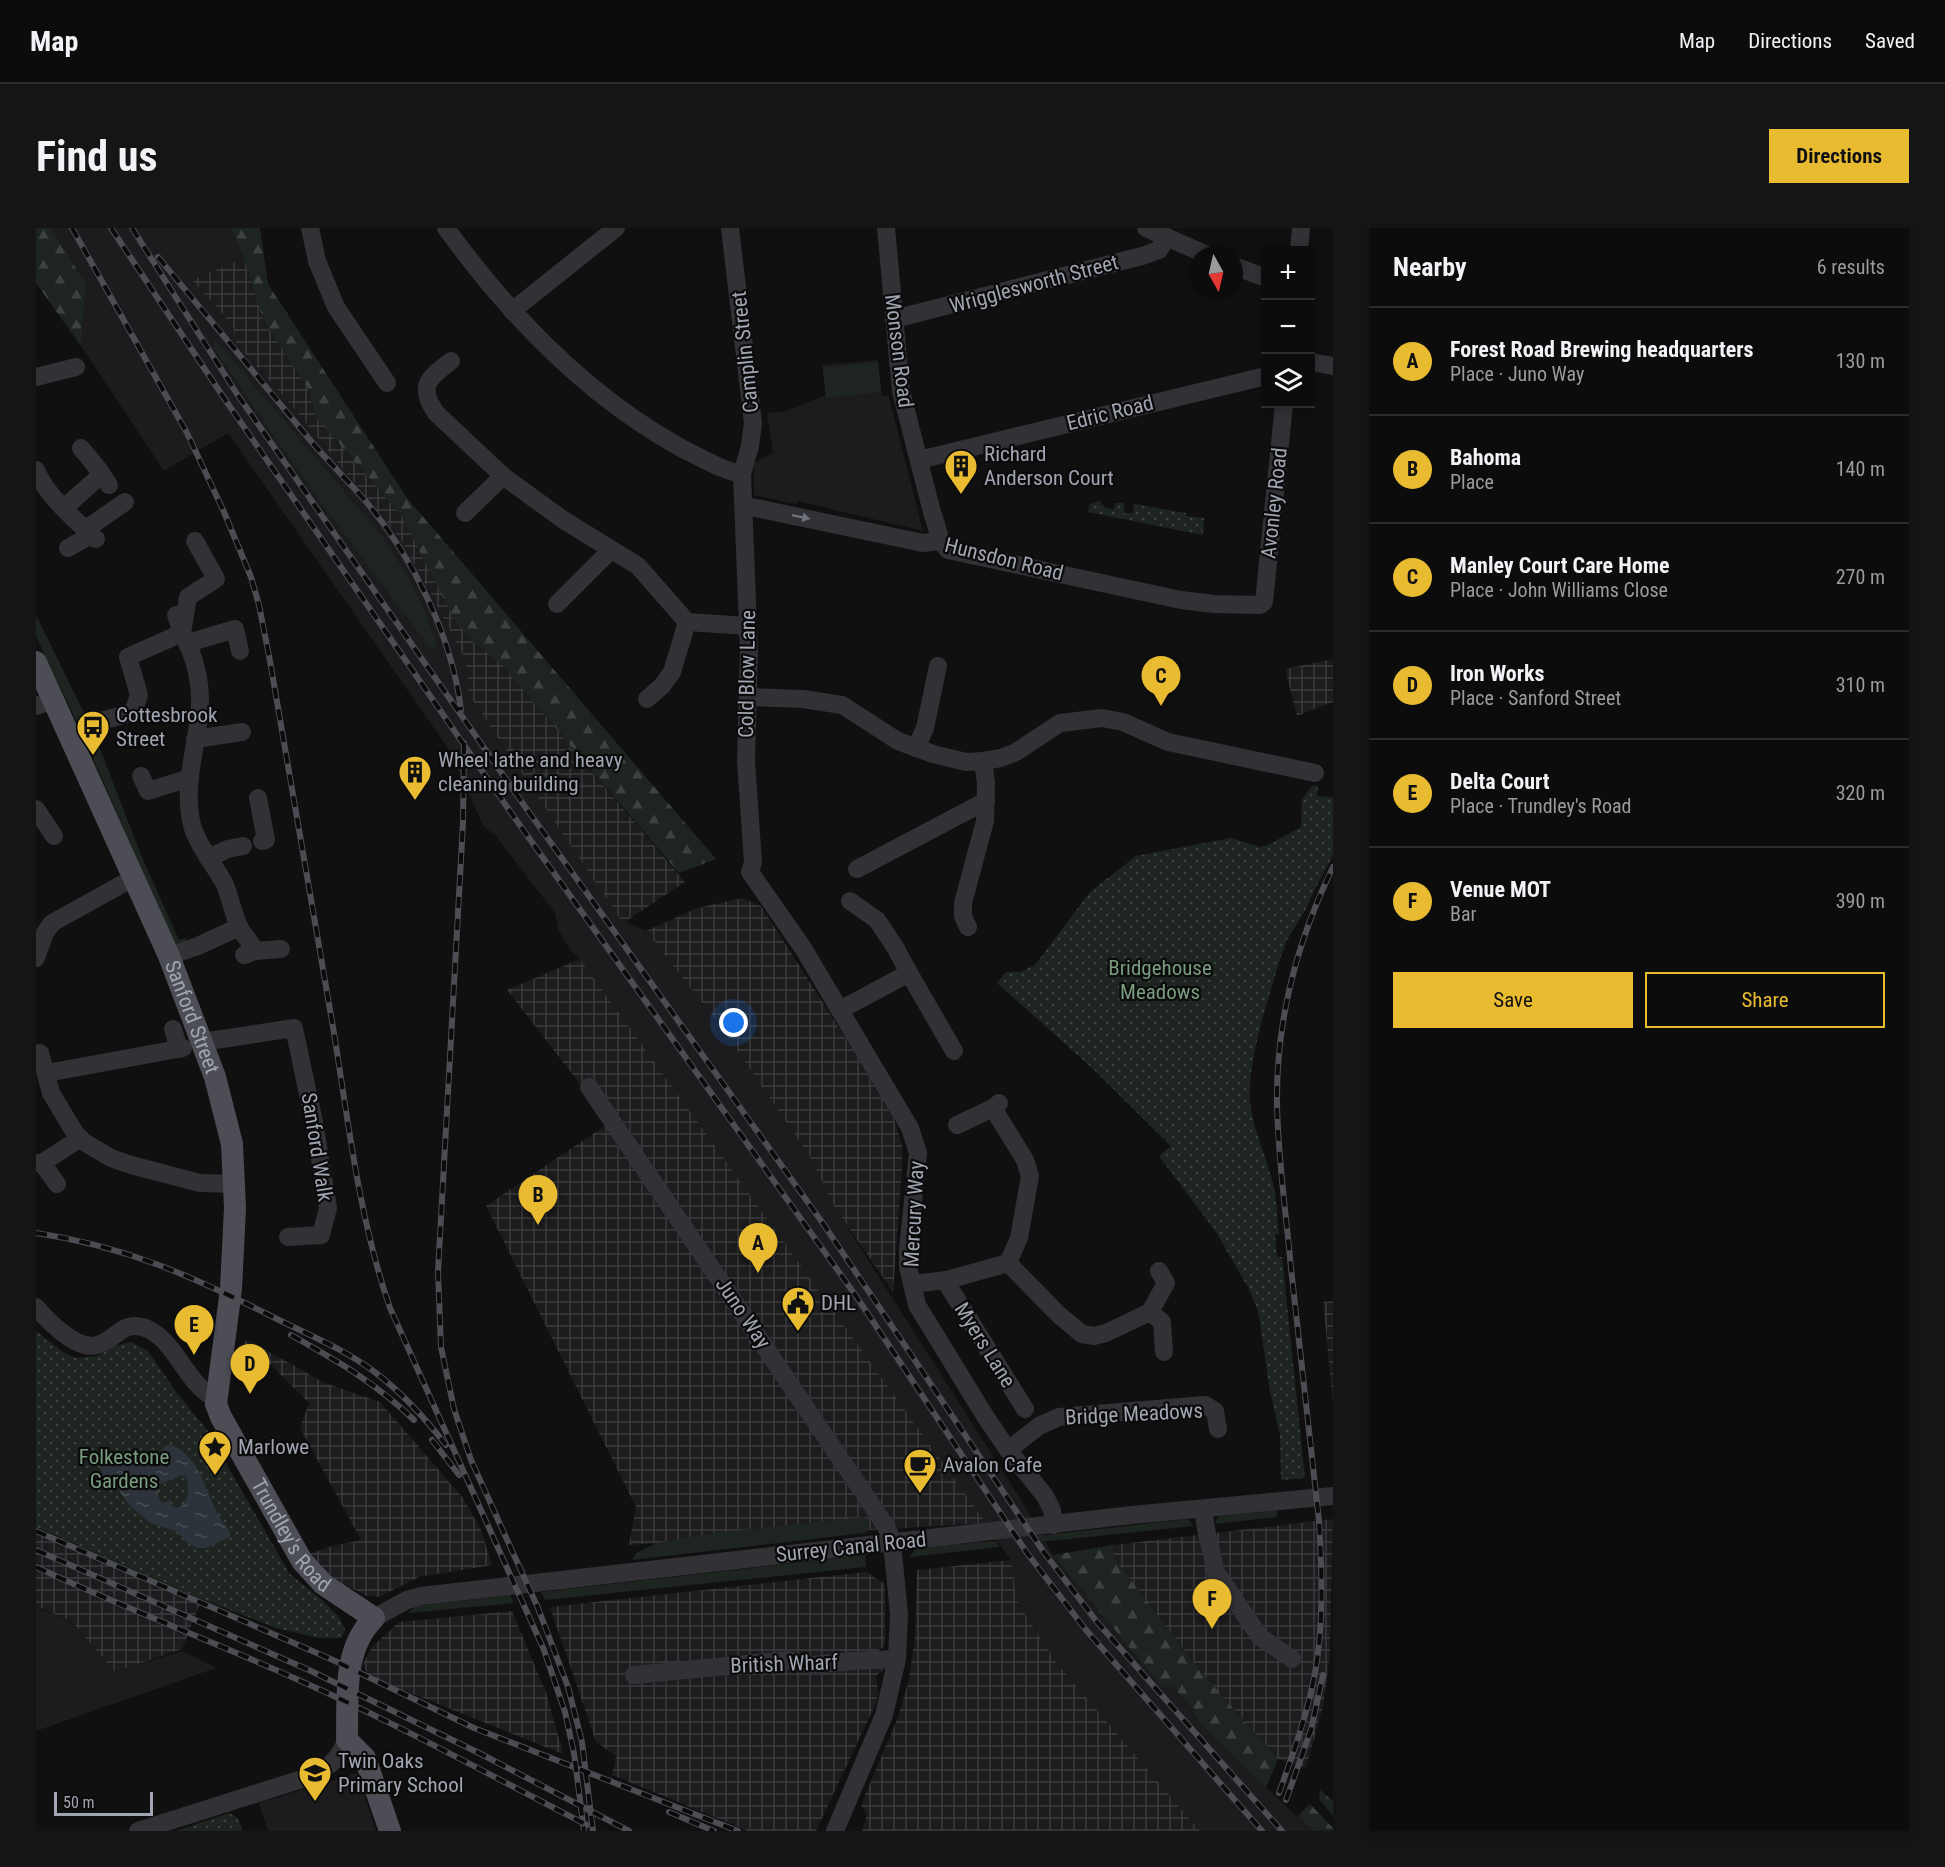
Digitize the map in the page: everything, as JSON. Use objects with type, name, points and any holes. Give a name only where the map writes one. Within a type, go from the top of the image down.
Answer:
[{"type":"main road","name":"Sanford Street","points":[[36,662],[45,703],[135,877],[169,956],[188,1046],[216,1077],[232,1144],[235,1208],[231,1289],[215,1398]]},
{"type":"main road","name":"Trundley's Road","points":[[215,1398],[221,1417],[302,1561],[323,1584],[374,1618]]},
{"type":"main road","points":[[374,1618],[364,1628],[352,1651],[349,1667],[347,1740],[365,1758],[390,1831]]},
{"type":"street","points":[[310,228],[317,261],[336,307],[387,383]]},
{"type":"street","points":[[446,228],[512,311],[561,360],[596,390],[674,444],[718,466],[742,474]]},
{"type":"street","points":[[512,311],[616,228]]},
{"type":"street","name":"Camplin Street","points":[[730,228],[753,423],[750,446],[742,474]]},
{"type":"street","name":"Monson Road","points":[[885,228],[901,391],[941,541]]},
{"type":"street","points":[[1146,228],[1167,234],[1190,246]]},
{"type":"street","points":[[1300,246],[1302,228]]},
{"type":"street","name":"Wrigglesworth Street","points":[[894,319],[1142,256],[1159,250],[1167,234]]},
{"type":"street","points":[[1243,269],[1261,276]]},
{"type":"street","points":[[451,361],[431,376],[426,393],[427,400],[435,413],[503,476],[562,519],[638,566],[687,622],[748,626]]},
{"type":"street","points":[[36,377],[67,363]]},
{"type":"street","points":[[1315,363],[1333,366]]},
{"type":"street","name":"Edric Road","points":[[919,460],[1261,377]]},
{"type":"street","name":"Avonley Road","points":[[1264,602],[1284,408]]},
{"type":"street","points":[[64,508],[105,480],[81,448]]},
{"type":"street","points":[[36,470],[64,508],[91,534]]},
{"type":"street","name":"Cold Blow Lane","points":[[742,474],[748,626],[747,791],[753,862],[750,872]]},
{"type":"street","points":[[465,513],[503,476]]},
{"type":"street","points":[[68,548],[91,534],[125,502]]},
{"type":"street","name":"Hunsdon Road","points":[[744,507],[923,543],[941,541],[948,550],[962,554],[1181,600],[1214,604],[1260,604],[1264,602]]},
{"type":"street","points":[[185,638],[188,597],[216,579],[195,541]]},
{"type":"street","points":[[557,604],[611,550]]},
{"type":"street","points":[[176,615],[199,680],[200,714],[190,778],[189,801],[192,826],[225,885],[239,927],[250,950],[281,949]]},
{"type":"street","points":[[647,699],[662,686],[672,672],[687,622]]},
{"type":"street","points":[[98,722],[133,712],[139,695],[124,651],[236,628],[240,651]]},
{"type":"street","points":[[916,748],[927,719],[938,666]]},
{"type":"street","points":[[748,697],[803,699],[842,705],[890,736],[916,748],[966,762],[983,762],[1016,752],[1060,723],[1102,718],[1124,722],[1168,742],[1315,773]]},
{"type":"street","points":[[195,739],[242,732]]},
{"type":"street","points":[[968,927],[963,916],[963,903],[985,821],[983,762]]},
{"type":"street","points":[[148,792],[190,778]]},
{"type":"street","points":[[258,798],[266,840],[262,842]]},
{"type":"street","points":[[857,868],[986,801]]},
{"type":"street","points":[[36,809],[54,836]]},
{"type":"street","points":[[208,858],[228,849],[243,846]]},
{"type":"street","name":"Mercury Way","points":[[750,872],[803,948],[910,1128],[918,1153],[908,1249],[917,1305],[1008,1450],[1045,1496],[1052,1510],[1054,1526]]},
{"type":"street","points":[[38,947],[52,923],[135,877]]},
{"type":"street","points":[[850,902],[877,920],[895,947],[954,1051]]},
{"type":"street","points":[[169,956],[198,946],[239,927]]},
{"type":"street","points":[[840,1010],[909,973]]},
{"type":"street","name":"Sanford Walk","points":[[188,1046],[294,1028],[314,1122],[328,1208],[321,1235],[288,1237]]},
{"type":"street","points":[[173,1029],[188,1046]]},
{"type":"street","points":[[47,1073],[188,1046]]},
{"type":"street","points":[[40,1053],[51,1093],[79,1139],[116,1160],[200,1183],[234,1184]]},
{"type":"street","name":"Juno Way","points":[[589,1087],[871,1504],[888,1530],[892,1542]]},
{"type":"street","points":[[957,1125],[996,1105],[1025,1160],[1030,1176],[1019,1238],[1008,1263],[1059,1315],[1082,1334],[1094,1336],[1106,1333],[1150,1312],[1166,1283],[1159,1271]]},
{"type":"street","points":[[57,1184],[39,1163],[79,1139]]},
{"type":"street","name":"Myers Lane","points":[[912,1284],[947,1280],[1008,1263]]},
{"type":"street","name":"Myers Lane","points":[[947,1280],[949,1287],[1025,1408]]},
{"type":"street","name":"Trundley's Road","points":[[36,1307],[63,1333],[86,1345],[98,1345],[129,1327],[139,1326],[153,1332],[162,1339],[204,1392],[215,1398]]},
{"type":"street","points":[[1150,1312],[1161,1322],[1164,1352]]},
{"type":"street","name":"Bridge Meadows","points":[[1008,1450],[1039,1425],[1059,1417],[1205,1405],[1215,1411],[1218,1429]]},
{"type":"street","name":"Surrey Canal Road","points":[[374,1618],[407,1600],[421,1596],[892,1542],[1054,1526],[1132,1515],[1333,1496]]},
{"type":"street","points":[[1203,1509],[1216,1572],[1260,1637],[1292,1659]]},
{"type":"street","points":[[835,1831],[884,1715],[897,1659],[899,1614],[892,1542]]},
{"type":"street","name":"British Wharf","points":[[634,1675],[788,1660],[812,1665],[897,1659]]},
{"type":"street","points":[[138,1831],[305,1778],[329,1767],[340,1755],[347,1740]]},
{"type":"shaded area","points":[[51,228],[231,228],[244,258],[192,280],[233,326],[236,343],[292,406],[401,540],[466,661],[471,698],[624,921],[646,931],[721,1027],[810,1157],[835,1208],[1023,1503],[1053,1555],[1163,1688],[1173,1687],[1220,1744],[1313,1831],[1200,1831],[1055,1661],[1017,1601],[1011,1560],[580,959],[570,950],[558,929],[555,913],[496,836],[484,827],[448,748],[228,433],[164,471],[81,346],[86,284]]},
{"type":"shaded area","points":[[244,258],[263,319],[308,389],[316,417],[401,515],[470,639],[502,665],[685,882],[623,923],[469,695],[466,661],[401,540],[292,406],[236,343],[233,326],[192,280]]},
{"type":"shaded area","points":[[878,360],[882,396],[889,397],[923,531],[798,501],[797,504],[754,495],[754,463],[773,453],[767,413],[783,412],[826,395],[822,365]]},
{"type":"shaded area","points":[[1333,659],[1333,702],[1297,716],[1285,669]]},
{"type":"shaded area","points":[[742,898],[761,906],[891,1109],[902,1145],[893,1292],[835,1208],[810,1157],[721,1027],[646,931],[697,908]]},
{"type":"shaded area","points":[[580,959],[986,1523],[629,1545],[636,1507],[486,1206],[606,1125],[580,1084],[507,990]]},
{"type":"shaded area","points":[[1333,1301],[1333,1403],[1323,1302]]},
{"type":"shaded area","points":[[248,1340],[325,1383],[380,1402],[463,1498],[481,1530],[492,1565],[419,1577],[379,1597],[367,1596],[324,1574],[308,1554],[361,1540],[300,1428],[309,1403],[268,1362],[238,1346]]},
{"type":"shaded area","points":[[1333,1519],[1330,1655],[1323,1706],[1306,1768],[1278,1759],[1200,1671],[1114,1558],[1113,1545]]},
{"type":"shaded area","points":[[36,1530],[201,1601],[182,1649],[115,1672],[71,1621],[36,1606]]},
{"type":"shaded area","points":[[1011,1560],[1017,1601],[1055,1661],[1200,1831],[862,1831],[867,1815],[861,1805],[898,1717],[909,1679],[915,1636],[917,1570]]},
{"type":"shaded area","points":[[866,1572],[885,1584],[885,1646],[879,1650],[883,1670],[876,1676],[878,1693],[876,1703],[816,1831],[748,1831],[612,1775],[616,1756],[596,1742],[550,1607]]},
{"type":"shaded area","points":[[36,1607],[70,1621],[115,1672],[182,1651],[216,1668],[36,1731]]},
{"type":"shaded area","points":[[512,1611],[547,1695],[563,1754],[368,1676],[363,1664],[372,1647],[399,1622]]},
{"type":"shaded area","name":"Twin Oaks Primary School","points":[[357,1773],[376,1831],[268,1831],[259,1803]]},
{"type":"green space","points":[[36,228],[51,228],[86,284],[81,346],[36,283]]},
{"type":"green space","points":[[231,228],[260,228],[268,284],[407,498],[716,859],[679,873],[502,665],[470,639],[454,619],[401,515],[316,417],[308,389],[263,319],[244,258]]},
{"type":"green space","points":[[213,339],[381,535],[407,575],[424,609],[438,646],[431,649],[312,491],[215,350]]},
{"type":"green space","points":[[878,362],[881,392],[826,398],[823,368]]},
{"type":"green space","points":[[1100,501],[1105,508],[1114,509],[1115,503],[1124,503],[1124,513],[1133,513],[1134,504],[1204,518],[1203,535],[1088,512],[1090,504]]},
{"type":"green space","points":[[36,615],[94,733],[141,855],[179,940],[186,938],[187,941],[175,944],[36,636]]},
{"type":"green space","name":"Bridgehouse Meadows","points":[[1318,785],[1317,796],[1333,796],[1333,856],[1287,940],[1264,1012],[1251,1073],[1251,1109],[1275,1196],[1279,1234],[1275,1235],[1277,1257],[1282,1257],[1305,1478],[1281,1480],[1280,1435],[1269,1386],[1259,1315],[1249,1289],[1216,1232],[1159,1156],[1171,1146],[1092,1068],[997,983],[1006,972],[1020,972],[1035,965],[1090,892],[1136,856],[1231,838],[1260,847],[1268,845],[1301,827],[1302,799],[1312,786]]},
{"type":"green space","name":"Folkestone Gardens","points":[[36,1331],[63,1352],[76,1358],[97,1356],[115,1346],[131,1342],[148,1351],[177,1393],[207,1430],[289,1573],[339,1617],[345,1629],[342,1638],[319,1638],[276,1628],[197,1597],[36,1527]]},
{"type":"green space","points":[[1277,1510],[1277,1517],[1214,1524],[1219,1516]]},
{"type":"green space","points":[[864,1517],[869,1522],[868,1531],[865,1533],[632,1560],[636,1553],[657,1543],[715,1533]]},
{"type":"green space","points":[[1188,1519],[1194,1526],[1040,1542],[1036,1536]]},
{"type":"green space","points":[[996,1541],[1000,1547],[909,1557],[918,1547]]},
{"type":"green space","points":[[1113,1545],[1114,1558],[1200,1671],[1278,1759],[1266,1787],[1217,1741],[1173,1687],[1163,1688],[1053,1555]]},
{"type":"green space","points":[[865,1555],[866,1567],[545,1600],[541,1592]]},
{"type":"green space","points":[[510,1595],[514,1603],[408,1613],[415,1606]]},
{"type":"green space","points":[[1320,1790],[1333,1801],[1333,1816],[1319,1799]]},
{"type":"green space","points":[[1310,1804],[1333,1828],[1333,1831],[1313,1831],[1298,1816]]},
{"type":"green space","points":[[229,1813],[238,1818],[243,1831],[176,1831]]},
{"type":"water","points":[[169,1444],[182,1451],[191,1460],[215,1509],[230,1531],[230,1537],[206,1548],[197,1548],[176,1531],[150,1523],[129,1505],[118,1489],[103,1477],[100,1465],[113,1456],[124,1452],[141,1451],[159,1457],[164,1447]],"holes":[[[182,1475],[187,1478],[187,1496],[184,1504],[175,1508],[171,1505],[170,1499],[164,1503],[161,1502],[158,1497],[158,1485]]]},
{"type":"railway","points":[[72,228],[187,433],[251,577],[270,661],[356,1172],[379,1274],[390,1308],[544,1650],[565,1712],[574,1753],[584,1831]]},
{"type":"railway","points":[[111,228],[226,401],[514,817],[856,1296],[1027,1553],[1086,1630],[1262,1831]]},
{"type":"railway","points":[[132,228],[237,394],[526,808],[822,1222],[1043,1551],[1097,1622],[1282,1831]]},
{"type":"railway","points":[[158,257],[310,440],[362,497],[397,543],[427,596],[439,624],[449,653],[461,710]]},
{"type":"railway","points":[[464,743],[463,823],[438,1272],[441,1347],[454,1409],[471,1460],[538,1608],[568,1687],[582,1742],[593,1831]]},
{"type":"railway","points":[[1279,1793],[1299,1734],[1315,1673],[1320,1635],[1321,1559],[1319,1521],[1281,1166],[1277,1104],[1278,1073],[1280,1042],[1291,982],[1309,924],[1333,867]]},
{"type":"railway","points":[[36,1233],[98,1246],[155,1264],[211,1287],[337,1348],[376,1373],[395,1389],[446,1445]]},
{"type":"railway","points":[[291,1335],[370,1383],[414,1420]]},
{"type":"railway","points":[[432,1440],[459,1475]]},
{"type":"railway","points":[[36,1531],[333,1660],[474,1728],[738,1831]]},
{"type":"railway","points":[[36,1550],[311,1671],[481,1754],[629,1831]]},
{"type":"railway","points":[[36,1567],[339,1699],[411,1733],[587,1825]]},
{"type":"railway","points":[[1286,1800],[1311,1730],[1323,1675]]},
{"type":"railway","points":[[669,1812],[714,1831]]},
{"type":"place","name":"Richard Anderson Court","points":[[961,495]]},
{"type":"place","name":"Manley Court Care Home","points":[[1161,706]]},
{"type":"place","name":"Cottesbrook Street","points":[[93,756]]},
{"type":"place","name":"Wheel lathe and heavy cleaning building","points":[[415,801]]},
{"type":"place","name":"Bahoma","points":[[538,1225]]},
{"type":"place","name":"Forest Road Brewing headquarters","points":[[758,1273]]},
{"type":"place","name":"DHL","points":[[798,1332]]},
{"type":"place","name":"Delta Court","points":[[194,1355]]},
{"type":"place","name":"Iron Works","points":[[250,1394]]},
{"type":"place","name":"Marlowe","points":[[215,1476]]},
{"type":"place","name":"Avalon Cafe","points":[[920,1494]]},
{"type":"place","name":"Venue MOT","points":[[1212,1629]]},
{"type":"place","name":"Twin Oaks Primary School","points":[[315,1802]]}]
